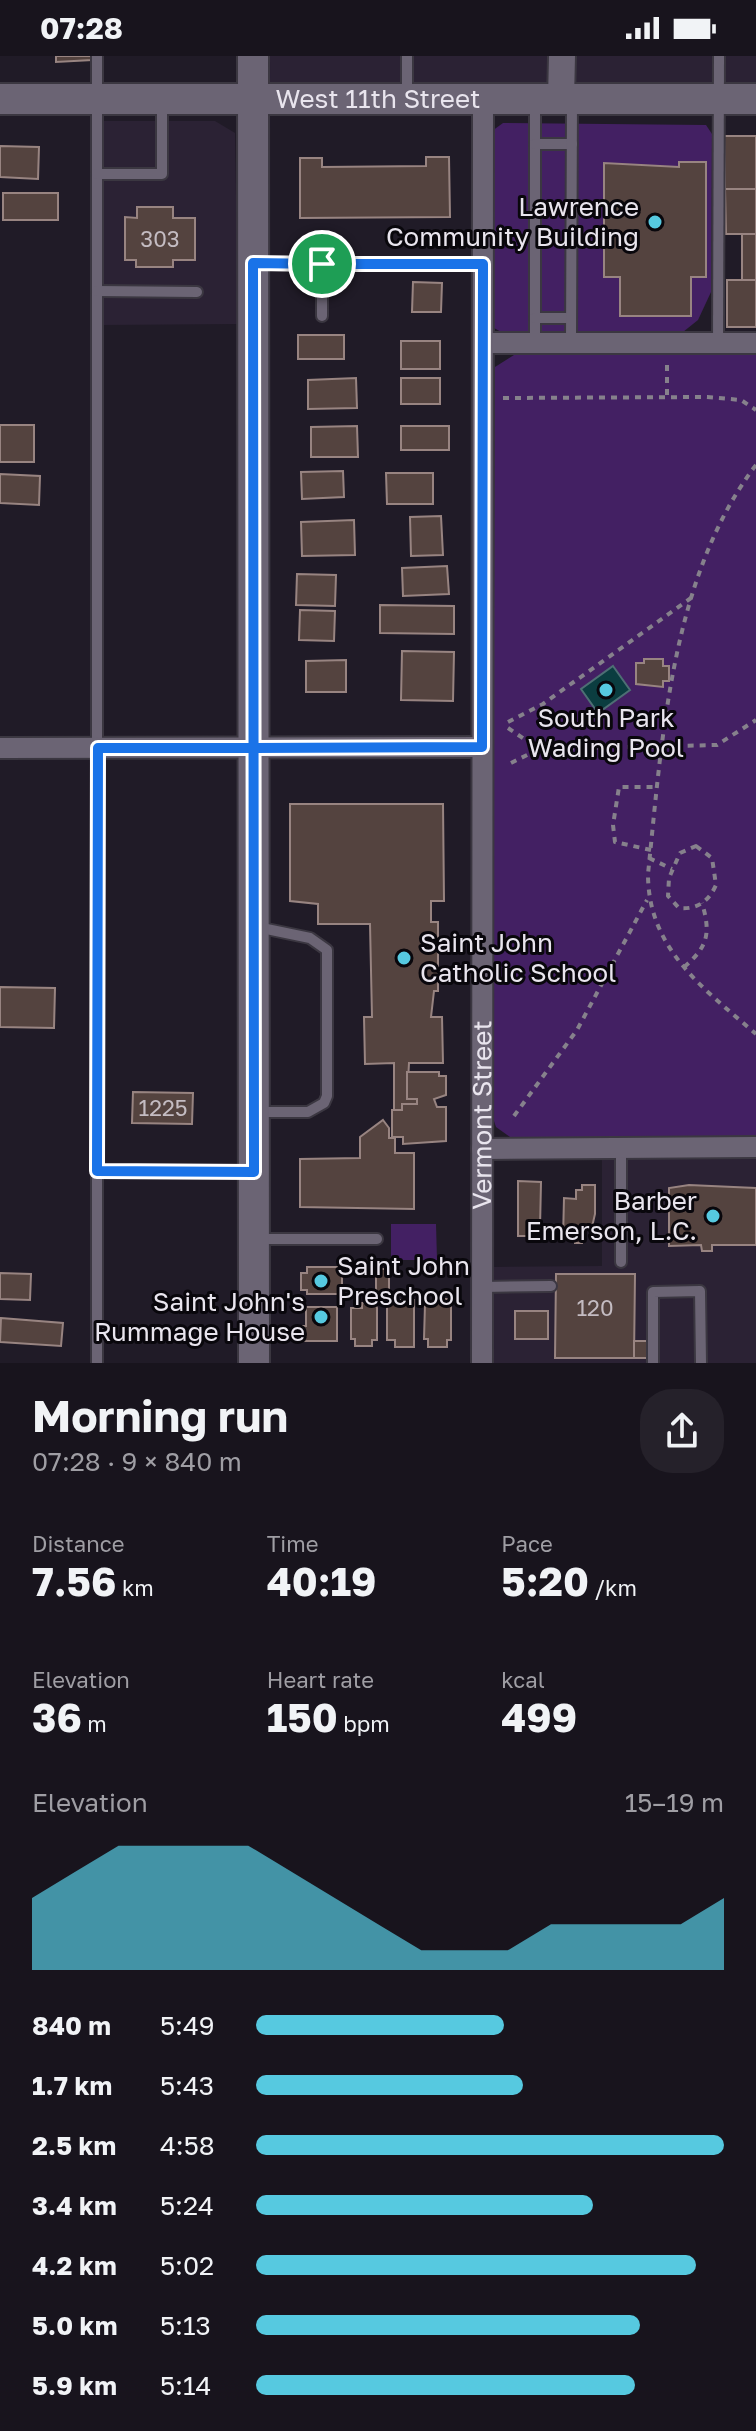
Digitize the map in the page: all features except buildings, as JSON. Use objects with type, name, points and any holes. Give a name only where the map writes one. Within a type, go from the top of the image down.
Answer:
[{"type":"main road","points":[[253,56],[254,1363]]},
{"type":"main road","name":"West 11th Street","points":[[0,99],[756,99]]},
{"type":"street","points":[[556,99],[562,56]]},
{"type":"street","name":"Vermont Street","points":[[482,1363],[483,99]]},
{"type":"street","points":[[483,343],[756,343]]},
{"type":"street","points":[[0,748],[482,747]]},
{"type":"street","points":[[482,1149],[756,1147]]},
{"type":"lane","points":[[97,56],[97,1363]]},
{"type":"lane","points":[[407,56],[407,99]]},
{"type":"lane","points":[[718,343],[719,56]]},
{"type":"lane","points":[[97,174],[162,174],[162,99]]},
{"type":"lane","points":[[535,343],[535,144],[556,99]]},
{"type":"lane","points":[[556,99],[572,144],[571,343]]},
{"type":"lane","points":[[535,144],[572,144]]},
{"type":"lane","points":[[253,263],[483,264]]},
{"type":"lane","points":[[322,264],[322,316]]},
{"type":"lane","points":[[97,291],[197,292]]},
{"type":"lane","points":[[535,318],[571,318]]},
{"type":"lane","points":[[253,926],[310,938],[327,950],[324,1103],[308,1112],[254,1112]]},
{"type":"lane","points":[[621,1148],[621,1262]]},
{"type":"lane","points":[[97,1171],[254,1172]]},
{"type":"lane","points":[[254,1239],[377,1239]]},
{"type":"lane","points":[[482,1287],[551,1286]]},
{"type":"lane","points":[[653,1363],[653,1292],[700,1291],[701,1363]]},
{"type":"path","points":[[667,365],[667,397]]},
{"type":"path","points":[[503,398],[741,400],[756,410]]},
{"type":"path","points":[[756,465],[718,531],[693,596],[663,719],[648,897],[661,938],[684,967],[756,1034]]},
{"type":"path","points":[[539,749],[508,725],[543,704],[693,596]]},
{"type":"path","points":[[511,763],[539,749],[717,745],[756,720]]},
{"type":"path","points":[[651,850],[615,842],[613,825],[619,787],[655,787]]},
{"type":"path","points":[[696,846],[710,854],[715,865],[716,885],[702,903],[687,909],[672,903],[667,887],[672,869],[680,853],[696,846]]},
{"type":"path","points":[[649,858],[672,869]]},
{"type":"path","points":[[514,1116],[577,1030],[648,897]]},
{"type":"path","points":[[684,967],[704,948],[708,938],[702,903]]},
{"type":"shaded area","points":[[253,56],[756,56],[756,99],[253,99]]},
{"type":"shaded area","points":[[104,121],[215,121],[235,133],[238,324],[104,325]]},
{"type":"shaded area","points":[[503,123],[706,125],[712,134],[711,292],[698,320],[683,332],[673,334],[505,334],[494,328],[492,131]]},
{"type":"shaded area","points":[[756,354],[756,1138],[510,1137],[496,1127],[492,1115],[495,367],[514,355]]},
{"type":"shaded area","name":"South Park Wading Pool","points":[[613,666],[630,690],[598,713],[581,689]]},
{"type":"shaded area","points":[[602,1158],[756,1158],[756,1363],[492,1363],[493,1267],[602,1266]]},
{"type":"shaded area","points":[[391,1224],[436,1224],[437,1260],[391,1260]]},
{"type":"place","name":"Lawrence Community Building","points":[[655,222]]},
{"type":"place","name":"South Park Wading Pool","points":[[606,690]]},
{"type":"place","name":"Saint John Catholic School","points":[[404,958]]},
{"type":"place","name":"Barber Emerson, L.C.","points":[[713,1216]]},
{"type":"place","name":"Saint John Preschool","points":[[321,1281]]},
{"type":"place","name":"Saint John's Rummage House","points":[[321,1317]]},
{"type":"route","points":[[322,264],[253,263],[253,748],[254,1172],[97,1171],[98,748],[253,748],[482,747],[483,264],[322,264]]}]
